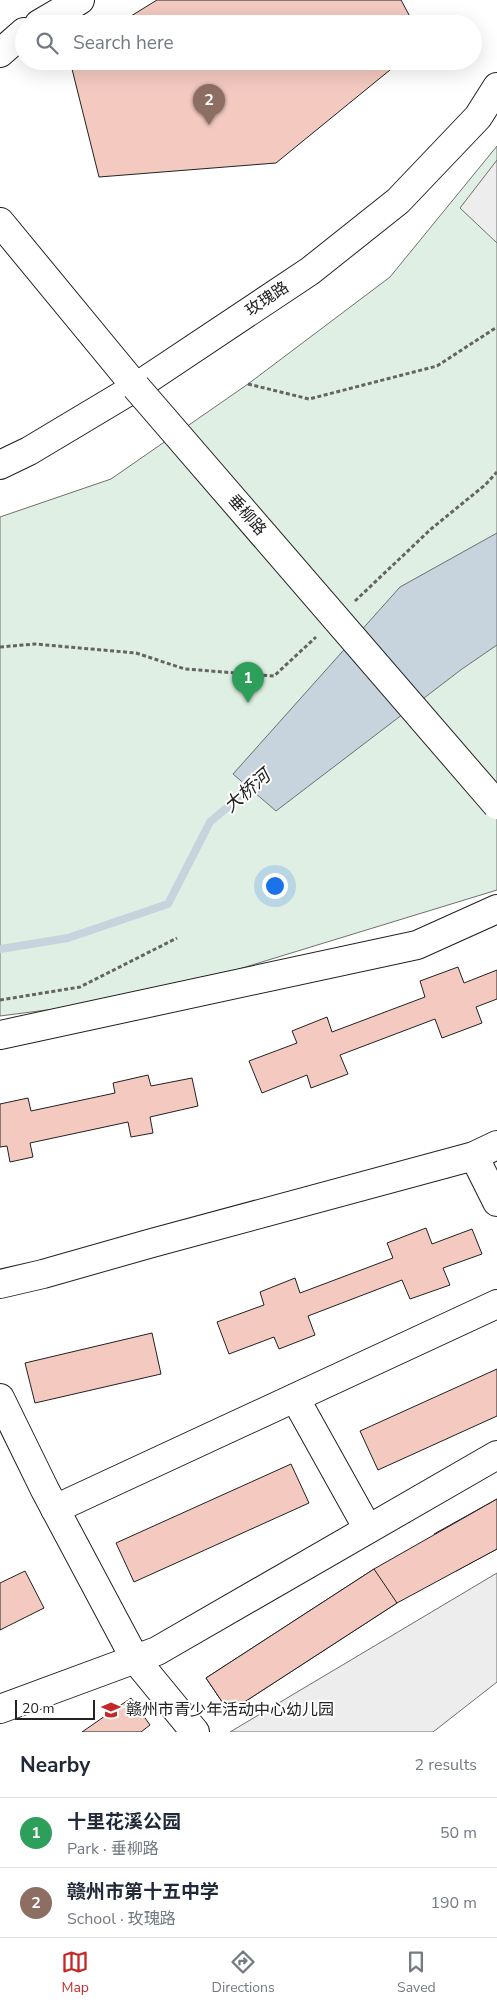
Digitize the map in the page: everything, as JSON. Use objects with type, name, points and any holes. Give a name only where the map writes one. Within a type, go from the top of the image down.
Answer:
[{"type":"street","points":[[54,15],[80,0]]},
{"type":"street","points":[[0,53],[15,40]]},
{"type":"street","name":"玫瑰路","points":[[0,465],[29,452],[136,387],[310,270],[398,201],[478,117],[497,87]]},
{"type":"street","name":"垂柳路","points":[[0,222],[136,387],[497,805]]},
{"type":"street","points":[[0,1035],[416,946],[497,909]]},
{"type":"street","points":[[0,1284],[43,1274],[485,1151],[497,1202]]},
{"type":"street","points":[[55,1509],[497,1304]]},
{"type":"street","points":[[0,1398],[55,1509],[135,1659],[195,1732]]},
{"type":"street","points":[[295,1398],[368,1529]]},
{"type":"street","points":[[0,1708],[157,1651],[497,1455]]},
{"type":"path","points":[[248,384],[310,399],[437,366],[497,327]]},
{"type":"path","points":[[352,603],[431,529],[485,485],[497,472]]},
{"type":"path","points":[[0,647],[34,644],[136,653],[186,669],[274,676],[316,636]]},
{"type":"path","points":[[0,1000],[80,987],[177,938]]},
{"type":"green space","points":[[497,146],[497,890],[239,969],[62,1008],[0,1016],[0,517],[111,479],[248,384],[390,277]]},
{"type":"shaded area","points":[[497,160],[497,243],[460,208]]},
{"type":"shaded area","points":[[497,533],[497,645],[462,669],[276,811],[233,774],[400,587]]},
{"type":"shaded area","points":[[497,1573],[497,1682],[433,1732],[230,1732]]},
{"type":"building","points":[[157,0],[401,0],[409,15],[133,15]]},
{"type":"building","points":[[72,70],[390,70],[276,163],[99,177]]},
{"type":"building","points":[[458,967],[464,983],[497,970],[497,999],[476,1007],[482,1023],[442,1038],[435,1019],[340,1055],[348,1074],[311,1088],[307,1075],[262,1093],[249,1061],[297,1043],[292,1031],[327,1017],[332,1032],[425,997],[420,981]]},
{"type":"building","points":[[148,1075],[151,1086],[192,1078],[198,1106],[150,1117],[153,1133],[131,1137],[128,1122],[30,1143],[33,1157],[10,1162],[7,1146],[0,1147],[0,1104],[28,1098],[31,1111],[115,1093],[113,1083]]},
{"type":"building","points":[[426,1228],[432,1244],[472,1229],[482,1254],[443,1268],[450,1285],[410,1299],[402,1280],[308,1316],[315,1335],[279,1349],[274,1337],[229,1354],[217,1322],[264,1305],[260,1292],[295,1278],[300,1293],[393,1258],[387,1243]]},
{"type":"building","points":[[152,1333],[161,1374],[35,1403],[25,1363]]},
{"type":"building","points":[[497,1369],[497,1416],[378,1470],[360,1431]]},
{"type":"building","points":[[291,1464],[309,1503],[134,1582],[116,1543]]},
{"type":"building","points":[[497,1499],[497,1549],[456,1571],[434,1534]]},
{"type":"building","points":[[497,1499],[497,1549],[397,1603],[229,1712],[206,1678],[374,1569]]},
{"type":"building","points":[[374,1569],[397,1603],[229,1712],[206,1678]]},
{"type":"building","points":[[25,1571],[44,1608],[0,1630],[0,1583]]},
{"type":"building","points":[[131,1698],[150,1725],[141,1732],[82,1732]]},
{"type":"waterway","name":"大桥河","points":[[0,949],[68,938],[168,904],[210,822],[257,782]]},
{"type":"place","name":"赣州市第十五中学","points":[[209,125]]},
{"type":"place","name":"十里花溪公园","points":[[248,703]]},
{"type":"place","name":"赣州市青少年活动中心幼儿园","points":[[111,1710]]}]
